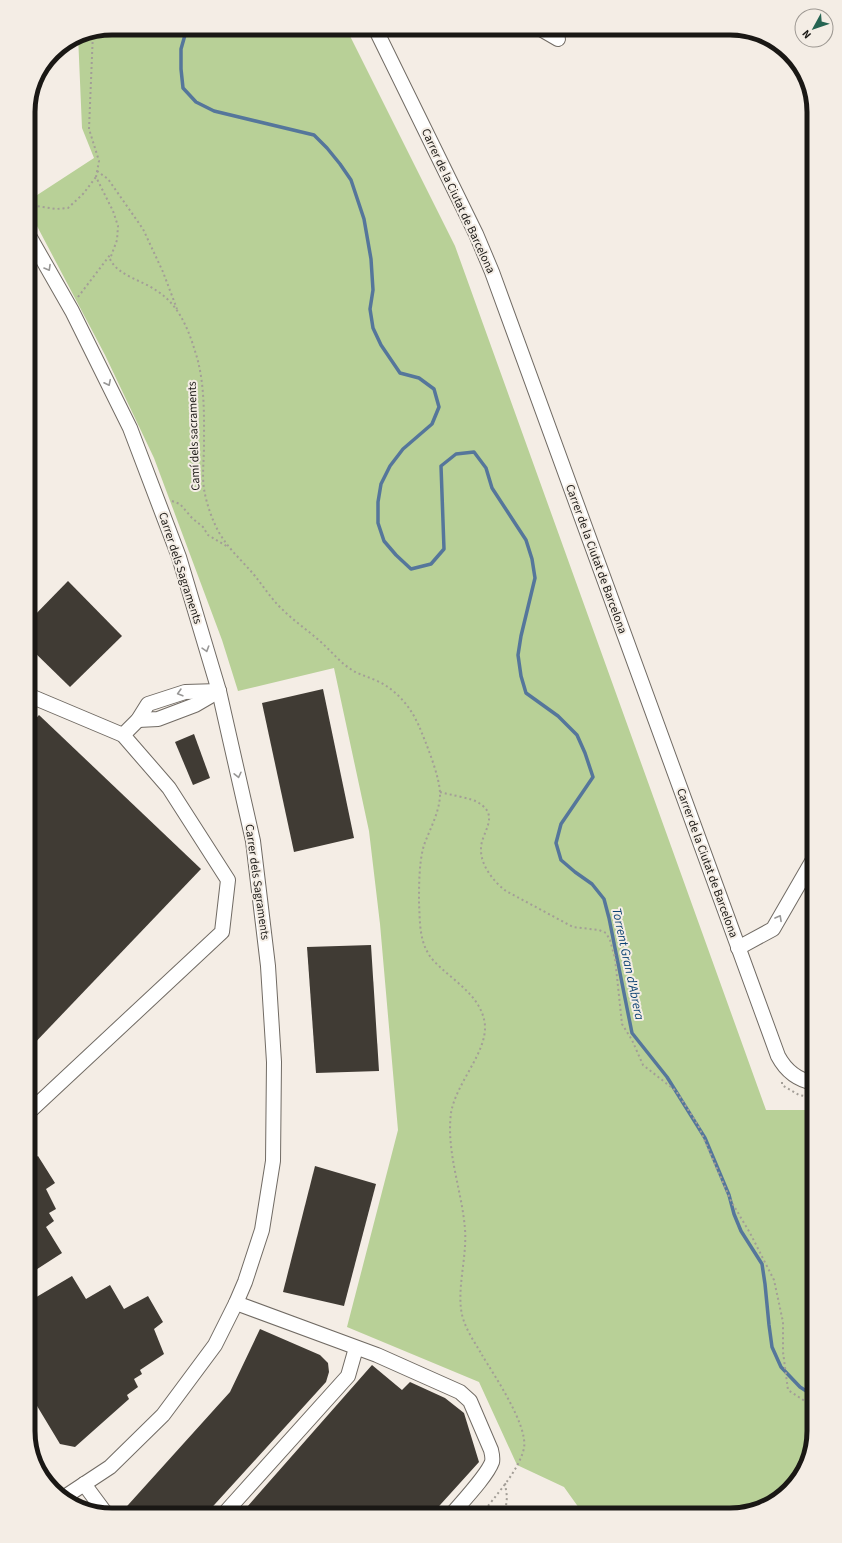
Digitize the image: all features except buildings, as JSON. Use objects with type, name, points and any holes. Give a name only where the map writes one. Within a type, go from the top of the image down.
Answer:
[{"type":"street","name":"Carrer de la Ciutat de Barcelona","points":[[378,35],[482,248],[738,948],[782,1062],[793,1074],[807,1081]]},
{"type":"street","points":[[551,35],[558,39]]},
{"type":"street","name":"Carrer dels Sagraments","points":[[35,246],[71,308],[130,428],[179,557],[219,691],[253,841],[268,966],[274,1062],[273,1160],[262,1230],[245,1282],[236,1303],[214,1345],[163,1415],[110,1467],[68,1494]]},
{"type":"street","points":[[123,735],[138,720],[148,704],[185,692],[219,691]]},
{"type":"street","points":[[35,698],[123,735],[169,788],[228,880],[222,932],[35,1106]]},
{"type":"street","points":[[738,948],[773,930],[807,870]]},
{"type":"street","points":[[236,1303],[356,1348],[460,1392],[470,1401],[493,1456],[492,1461],[485,1473],[457,1508]]},
{"type":"street","points":[[229,1508],[348,1376],[356,1348]]},
{"type":"street","points":[[84,1484],[101,1507]]},
{"type":"path","points":[[35,206],[56,209],[68,208],[96,177],[99,162],[98,154],[89,129],[93,38]]},
{"type":"path","points":[[97,171],[108,179],[143,230],[163,272],[179,314]]},
{"type":"path","points":[[71,308],[90,280],[112,252],[117,240],[118,226],[113,211],[96,177]]},
{"type":"path","name":"Camí dels sacraments","points":[[112,252],[110,259],[115,267],[156,290],[165,297],[179,314],[194,347],[201,371],[204,422],[204,488],[218,530],[230,548],[281,609],[326,646],[347,667],[359,674],[376,680],[400,696],[415,717],[425,740],[430,752],[440,792]]},
{"type":"path","points":[[155,494],[180,504],[192,518],[203,527],[208,535],[230,548]]},
{"type":"path","points":[[486,1508],[505,1483],[519,1460],[525,1442],[512,1405],[469,1333],[462,1318],[461,1298],[465,1234],[450,1138],[452,1111],[455,1097],[482,1041],[484,1034],[484,1017],[477,1002],[470,994],[430,957],[424,943],[421,929],[419,900],[423,849],[437,809],[440,792],[478,802],[489,814],[489,822],[480,849],[483,862],[499,886],[506,892],[573,926],[599,930],[606,933],[610,940],[615,958],[622,1024],[632,1040],[643,1065],[676,1091],[698,1125],[731,1201],[750,1232],[774,1280],[783,1322],[783,1352],[788,1390],[807,1402]]},
{"type":"path","points":[[505,1483],[507,1497],[506,1508]]},
{"type":"green space","points":[[112,35],[350,35],[455,246],[766,1110],[807,1110],[806,1441],[803,1456],[794,1474],[788,1482],[768,1498],[755,1504],[735,1508],[579,1508],[564,1487],[517,1465],[479,1382],[347,1327],[398,1130],[380,924],[369,831],[334,668],[238,691],[222,640],[154,458],[105,355],[35,222],[35,196],[94,158],[82,128],[78,43],[87,39]]},
{"type":"waterway","name":"Torrent Gran d'Abrera","points":[[185,35],[181,49],[183,88],[196,102],[214,111],[314,135],[340,164],[351,180],[364,219],[371,259],[373,290],[370,309],[373,328],[381,345],[400,373],[419,378],[434,389],[439,407],[432,424],[403,449],[390,466],[381,484],[378,502],[378,523],[384,541],[411,569],[431,564],[444,549],[441,466],[456,454],[474,452],[486,468],[492,488],[526,540],[532,559],[535,578],[518,655],[521,676],[526,693],[558,716],[577,735],[593,777],[561,824],[556,843],[561,860],[592,884],[604,899],[632,1033],[667,1077],[705,1138],[729,1195],[734,1214],[741,1231],[762,1264],[772,1347],[781,1367],[800,1387],[807,1392]]}]
